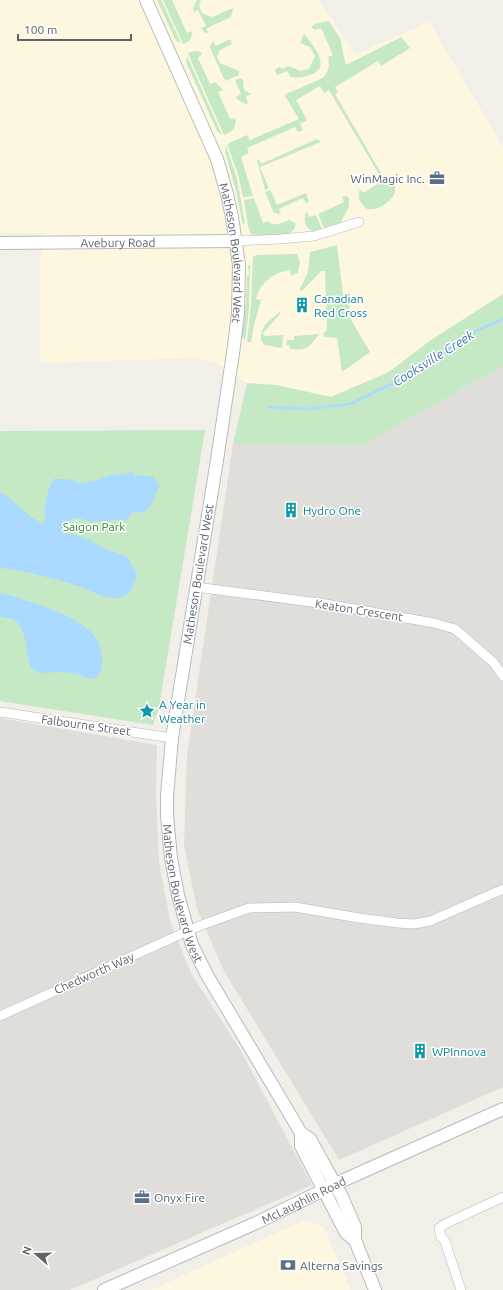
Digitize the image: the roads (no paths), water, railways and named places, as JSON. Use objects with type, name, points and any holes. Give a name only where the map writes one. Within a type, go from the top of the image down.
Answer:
[{"type":"street","name":"Matheson Boulevard West","points":[[146,0],[212,145],[222,171],[236,241],[239,265],[237,320],[218,452],[172,738],[167,796],[168,837],[174,876],[187,931],[192,945],[207,975],[301,1133],[301,1146],[330,1188],[346,1233],[355,1240],[374,1290]]},
{"type":"street","points":[[236,241],[314,236],[359,222]]},
{"type":"street","name":"Avebury Road","points":[[0,244],[236,241]]},
{"type":"street","name":"Keaton Crescent","points":[[196,587],[326,604],[434,623],[455,629],[494,663],[503,676]]},
{"type":"street","name":"Falbourne Street","points":[[0,712],[172,738]]},
{"type":"street","points":[[187,931],[249,908],[295,907],[397,924],[418,923],[430,921],[503,889]]},
{"type":"street","name":"Chedworth Way","points":[[0,1016],[187,931]]},
{"type":"street","name":"McLaughlin Road","points":[[104,1290],[256,1223],[503,1109]]},
{"type":"street","points":[[461,1290],[445,1241],[441,1237],[439,1228],[503,1197]]},
{"type":"water","points":[[129,472],[133,473],[134,477],[137,475],[153,477],[159,485],[148,509],[139,513],[133,512],[126,520],[94,522],[78,518],[74,519],[67,524],[63,534],[73,534],[90,540],[101,547],[127,557],[137,574],[133,586],[126,595],[112,598],[51,578],[0,568],[0,492],[31,517],[43,524],[45,517],[45,504],[53,479],[67,479],[80,483],[94,481],[111,475],[127,474]]},
{"type":"water","points":[[0,593],[39,604],[53,610],[80,624],[90,632],[98,641],[102,655],[102,665],[98,676],[96,678],[91,678],[66,672],[43,673],[34,670],[29,661],[25,640],[20,626],[15,620],[0,616]]},
{"type":"waterway","name":"Cooksville Creek","points":[[268,407],[309,409],[350,404],[402,379],[447,351],[469,334],[503,319]]},
{"type":"place","name":"WinMagic Inc.","points":[[437,178]]},
{"type":"place","name":"Canadian Red Cross","points":[[302,305]]},
{"type":"place","name":"Hydro One","points":[[291,510]]},
{"type":"place","name":"A Year in Weather","points":[[147,711]]},
{"type":"place","name":"WPInnova","points":[[420,1051]]},
{"type":"place","name":"Onyx Fire","points":[[142,1197]]},
{"type":"place","name":"Alterna Savings","points":[[288,1265]]},
{"type":"park label","name":"Saigon Park","points":[[94,526]]}]
